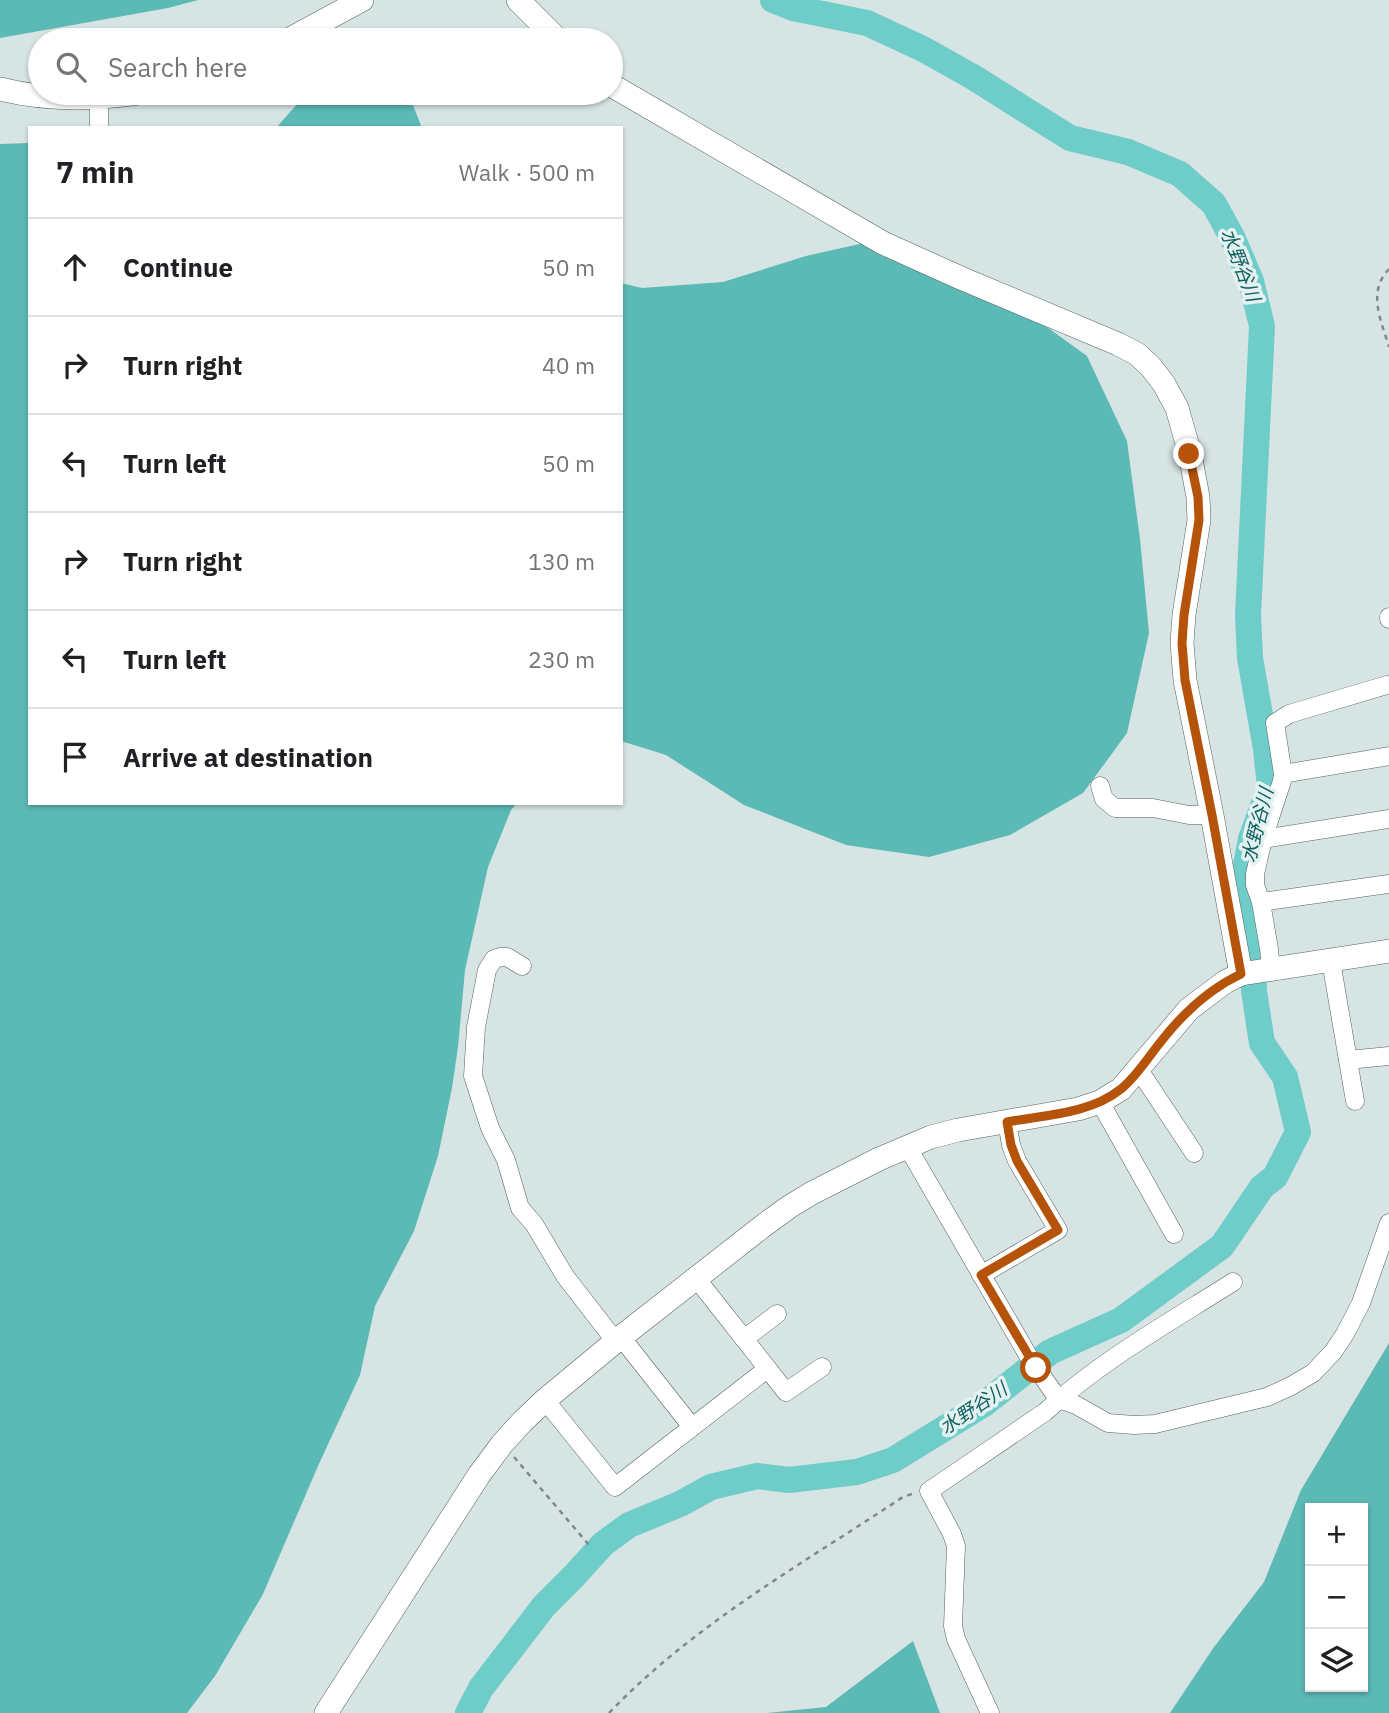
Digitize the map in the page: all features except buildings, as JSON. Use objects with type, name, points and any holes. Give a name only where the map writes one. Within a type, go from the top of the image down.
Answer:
[{"type":"street","points":[[310,28],[362,0]]},
{"type":"street","points":[[518,0],[546,28]]},
{"type":"street","points":[[0,89],[28,95]]},
{"type":"street","points":[[623,92],[883,243],[1137,354],[1151,366],[1164,384],[1177,408],[1198,497],[1199,520],[1182,643],[1185,680],[1212,815],[1256,972]]},
{"type":"street","points":[[99,105],[100,126]]},
{"type":"street","points":[[1256,972],[1269,949],[1255,874],[1283,774],[1275,723],[1289,714],[1388,683]]},
{"type":"street","points":[[1283,774],[1389,757]]},
{"type":"street","points":[[1100,786],[1104,799],[1115,808],[1153,808],[1189,815],[1212,815]]},
{"type":"street","points":[[1263,839],[1389,819]]},
{"type":"street","points":[[1261,902],[1389,884]]},
{"type":"street","points":[[326,1713],[479,1475],[502,1444],[545,1399],[789,1207],[907,1146],[931,1137],[1078,1109],[1100,1102],[1121,1089],[1189,1009],[1225,982],[1256,972],[1389,951]]},
{"type":"street","points":[[522,966],[507,957],[501,957],[494,959],[486,970],[476,1027],[472,1076],[490,1128],[506,1160],[520,1208],[534,1224],[565,1276],[692,1427]]},
{"type":"street","points":[[1331,961],[1355,1101]]},
{"type":"street","points":[[1348,1060],[1389,1056]]},
{"type":"street","points":[[1139,1070],[1194,1153]]},
{"type":"street","points":[[1100,1102],[1174,1234]]},
{"type":"street","points":[[981,1275],[1058,1230],[1017,1161],[1007,1122]]},
{"type":"street","points":[[907,1146],[1032,1363],[1058,1399],[1076,1405],[1108,1423],[1155,1424],[1267,1397],[1313,1373],[1333,1352],[1361,1303],[1389,1223]]},
{"type":"street","points":[[696,1278],[786,1392],[822,1367]]},
{"type":"street","points":[[990,1713],[956,1639],[953,1609],[956,1546],[929,1491],[1045,1412],[1058,1399],[1107,1363],[1233,1282]]},
{"type":"street","points":[[744,1339],[777,1314]]},
{"type":"street","points":[[545,1399],[615,1487],[767,1368]]},
{"type":"path","points":[[1389,269],[1377,288],[1377,298],[1389,346]]},
{"type":"path","points":[[502,1444],[589,1545]]},
{"type":"path","points":[[608,1713],[698,1632],[903,1497],[929,1491]]},
{"type":"shaded area","points":[[0,0],[198,0],[56,28],[28,28],[28,33],[0,38]]},
{"type":"shaded area","points":[[296,105],[413,105],[421,126],[278,126]]},
{"type":"shaded area","points":[[28,143],[28,805],[515,805],[488,867],[465,970],[452,1088],[438,1156],[414,1231],[375,1306],[360,1375],[263,1594],[215,1676],[187,1713],[0,1713],[0,144]]},
{"type":"shaded area","points":[[873,241],[1015,304],[1087,356],[1127,441],[1149,633],[1127,733],[1083,793],[1010,835],[929,857],[846,845],[744,805],[666,755],[623,742],[623,283],[642,288],[723,282],[806,256]]},
{"type":"shaded area","points":[[1389,1343],[1389,1713],[1170,1713],[1214,1647],[1264,1582],[1301,1490]]},
{"type":"shaded area","points":[[913,1641],[940,1713],[767,1713],[826,1707]]},
{"type":"waterway","name":"水野谷川","points":[[468,1713],[481,1688],[544,1606],[603,1544],[629,1525],[680,1504],[711,1487],[757,1476],[789,1480],[857,1472],[893,1460],[984,1404],[1050,1352],[1121,1320],[1222,1246],[1262,1187],[1275,1177],[1298,1132],[1285,1077],[1262,1043],[1254,991],[1253,949],[1242,887],[1251,839],[1270,787],[1250,658],[1248,615],[1262,326],[1251,281],[1233,239],[1214,204],[1180,174],[1128,152],[1070,138],[973,77],[923,49],[867,23],[793,8],[773,0]]},
{"type":"route","points":[[1036,1368],[981,1275],[1058,1230],[1017,1161],[1007,1122],[1078,1109],[1100,1102],[1121,1089],[1189,1009],[1208,993],[1241,974],[1185,680],[1182,643],[1184,615],[1199,520],[1198,497],[1189,454]]}]
